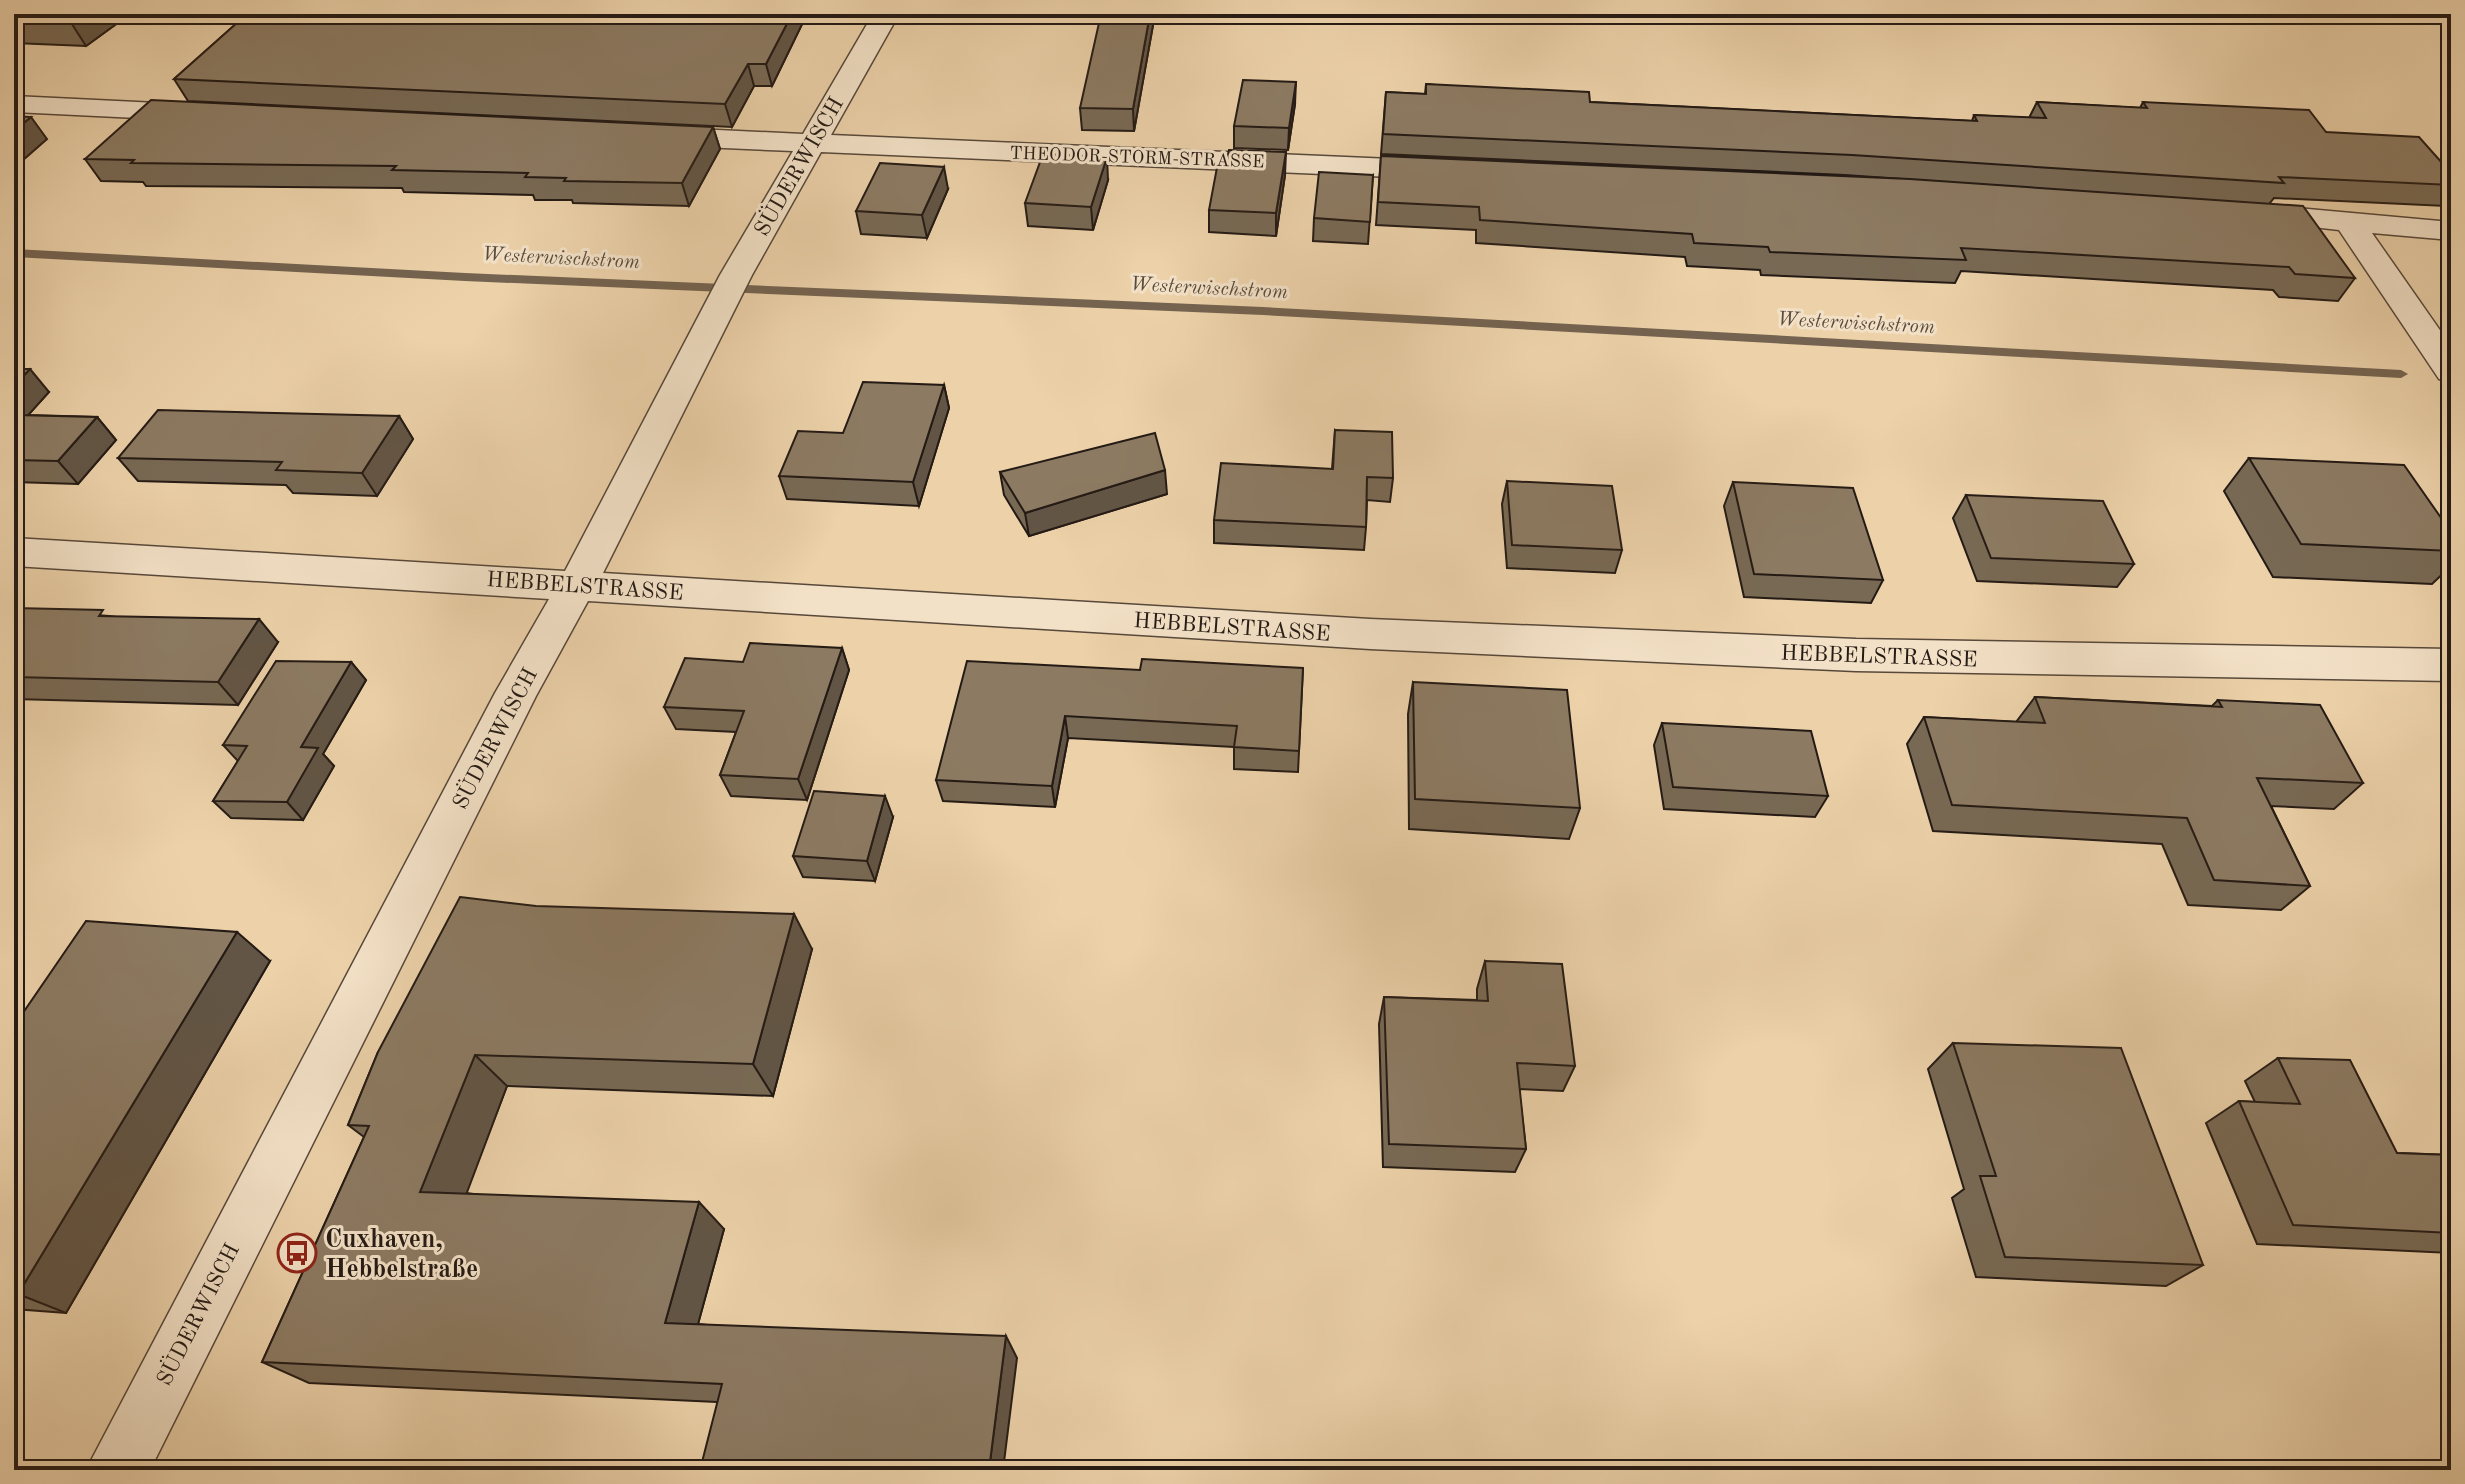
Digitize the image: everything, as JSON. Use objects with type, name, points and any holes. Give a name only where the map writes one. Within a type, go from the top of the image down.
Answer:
[{"type":"street","name":"SÜDERWISCH","points":[[117,1470],[516,693],[578,584],[728,291],[886,14]]},
{"type":"street","points":[[14,104],[220,114]]},
{"type":"street","name":"THEODOR-STORM-STRASSE","points":[[628,134],[1465,171]]},
{"type":"street","points":[[2225,211],[2451,231]]},
{"type":"street","points":[[2348,220],[2451,371]]},
{"type":"street","name":"HEBBELSTRASSE","points":[[14,552],[1448,638],[1856,655],[2451,665]]},
{"type":"building","points":[[14,14],[80,14],[70,21],[14,19]]},
{"type":"building","points":[[247,14],[792,14],[766,64],[748,64],[725,104],[174,79]]},
{"type":"building","points":[[1101,14],[1150,14],[1133,109],[1080,108]]},
{"type":"building","points":[[1243,80],[1296,82],[1289,128],[1234,126]]},
{"type":"building","points":[[1426,84],[1589,92],[1590,102],[1977,121],[1974,115],[2046,118],[2037,102],[2147,108],[2143,102],[2309,110],[2326,132],[2419,137],[2451,173],[2451,185],[2279,177],[2284,183],[1852,155],[1383,134],[1386,92],[1426,94]]},
{"type":"building","points":[[151,100],[713,127],[682,183],[564,181],[566,178],[525,177],[528,173],[392,170],[396,166],[131,163],[134,160],[85,159]]},
{"type":"building","points":[[14,116],[31,117],[14,131]]},
{"type":"building","points":[[1229,150],[1286,152],[1276,213],[1209,210],[1218,162],[1226,163]]},
{"type":"building","points":[[1043,154],[1107,157],[1091,207],[1025,203]]},
{"type":"building","points":[[1381,156],[1910,179],[2303,206],[2355,278],[2295,274],[2289,267],[1961,248],[1966,260],[1770,252],[1768,247],[1694,243],[1692,234],[1480,220],[1479,207],[1378,202]]},
{"type":"building","points":[[880,163],[944,167],[922,215],[856,211]]},
{"type":"building","points":[[1319,172],[1373,175],[1370,222],[1314,218]]},
{"type":"building","points":[[14,369],[30,369],[14,386]]},
{"type":"building","points":[[863,382],[944,385],[913,482],[779,476],[798,431],[843,433]]},
{"type":"building","points":[[158,410],[399,416],[362,473],[276,470],[282,462],[118,458]]},
{"type":"building","points":[[14,415],[97,417],[58,461],[14,460]]},
{"type":"building","points":[[1335,430],[1392,432],[1393,478],[1367,477],[1366,527],[1214,520],[1221,463],[1333,469]]},
{"type":"building","points":[[1155,433],[1165,470],[1025,513],[1000,472]]},
{"type":"building","points":[[2249,458],[2404,465],[2451,532],[2451,551],[2301,544]]},
{"type":"building","points":[[1507,481],[1612,486],[1622,550],[1512,545]]},
{"type":"building","points":[[1733,482],[1853,488],[1883,580],[1754,574]]},
{"type":"building","points":[[1966,495],[2103,501],[2134,564],[1991,558]]},
{"type":"building","points":[[14,608],[103,610],[99,616],[259,619],[218,682],[14,677]]},
{"type":"building","points":[[750,643],[842,648],[798,779],[720,775],[744,711],[664,707],[685,658],[743,662]]},
{"type":"building","points":[[1142,659],[1303,668],[1299,751],[1234,747],[1237,726],[1065,716],[1052,786],[936,780],[967,661],[1140,670]]},
{"type":"building","points":[[276,661],[351,662],[301,747],[318,748],[287,802],[213,801],[247,746],[223,745]]},
{"type":"building","points":[[1413,682],[1567,690],[1580,808],[1415,799]]},
{"type":"building","points":[[2035,697],[2222,707],[2218,700],[2320,705],[2363,783],[2257,778],[2310,886],[2214,880],[2187,818],[1952,805],[1924,717],[2045,723]]},
{"type":"building","points":[[1662,723],[1811,731],[1828,796],[1673,787]]},
{"type":"building","points":[[814,791],[885,796],[867,861],[793,856]]},
{"type":"building","points":[[460,897],[536,906],[794,914],[753,1064],[475,1055],[420,1192],[699,1202],[665,1323],[1006,1336],[989,1470],[700,1470],[722,1384],[262,1362],[369,1126],[348,1125],[378,1052]]},
{"type":"building","points":[[86,921],[237,932],[18,1294],[14,1293],[14,1026]]},
{"type":"building","points":[[1485,961],[1562,964],[1575,1066],[1517,1063],[1526,1149],[1389,1144],[1384,997],[1488,1001]]},
{"type":"building","points":[[1953,1043],[2121,1048],[2203,1265],[2005,1257],[1980,1176],[1996,1176]]},
{"type":"building","points":[[2278,1058],[2350,1060],[2397,1153],[2451,1155],[2451,1233],[2293,1225],[2239,1101],[2300,1104]]},
{"type":"waterway","name":"Westerwischstrom","points":[[14,253],[465,277],[1263,311],[2401,374]]},
{"type":"place","name":"Cuxhaven, Hebbelstraße","points":[[297,1253]]}]
